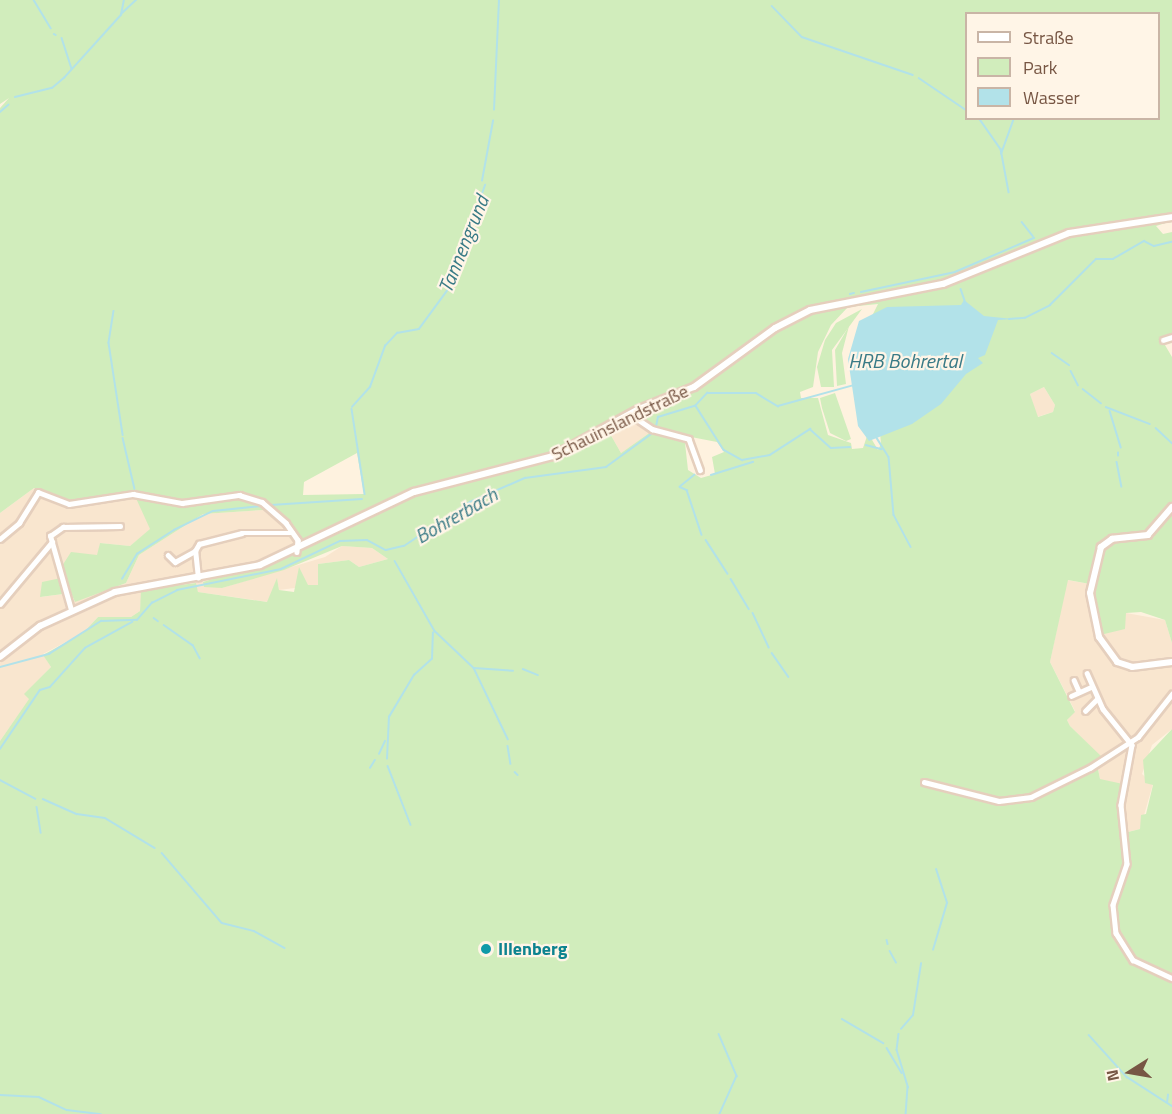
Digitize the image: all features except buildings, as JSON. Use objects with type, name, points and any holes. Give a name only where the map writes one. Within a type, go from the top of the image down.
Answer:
[{"type":"main road","name":"Schauinslandstraße","points":[[0,657],[40,626],[115,592],[198,578],[297,552],[401,497],[553,456],[630,414],[694,387],[776,328],[810,310],[943,284],[1069,233],[1172,217]]},
{"type":"main road","points":[[1172,507],[1148,535],[1106,542],[1093,561],[1093,618],[1112,657],[1132,667],[1172,662]]},
{"type":"street","points":[[1162,340],[1172,337]]},
{"type":"street","points":[[630,414],[655,430],[692,442],[700,470]]},
{"type":"street","points":[[0,539],[27,513],[34,493],[42,491],[69,504],[133,494],[182,503],[239,495],[262,502],[293,533],[297,552]]},
{"type":"street","points":[[71,610],[50,536],[63,527],[120,526]]},
{"type":"street","points":[[168,555],[175,562],[195,551],[200,544],[226,536],[293,533]]},
{"type":"street","points":[[0,604],[52,542]]},
{"type":"street","points":[[195,551],[198,578]]},
{"type":"street","points":[[1087,673],[1097,699],[1130,742],[1120,813],[1127,864],[1113,905],[1114,923],[1133,960],[1172,978]]},
{"type":"street","points":[[1074,680],[1079,691]]},
{"type":"street","points":[[1071,696],[1091,687]]},
{"type":"street","points":[[924,782],[999,801],[1019,799],[1090,768],[1130,742],[1172,694]]},
{"type":"street","points":[[1085,711],[1097,699]]},
{"type":"shaded area","points":[[1044,387],[1055,405],[1053,412],[1037,417],[1030,394]]},
{"type":"shaded area","points":[[629,420],[652,431],[621,453],[609,432]]},
{"type":"shaded area","points":[[34,488],[59,504],[140,497],[151,529],[130,546],[100,543],[98,555],[41,597],[71,593],[74,601],[126,583],[139,555],[203,514],[263,510],[284,517],[304,542],[300,552],[272,564],[203,582],[222,588],[325,557],[342,546],[372,548],[388,559],[359,567],[349,560],[318,564],[318,585],[279,590],[277,579],[268,602],[198,592],[195,583],[142,590],[140,611],[131,617],[98,617],[83,633],[43,654],[51,667],[25,694],[30,698],[0,741],[0,513]]},
{"type":"shaded area","points":[[1067,580],[1090,584],[1126,613],[1165,620],[1172,643],[1172,729],[1152,745],[1142,774],[1153,784],[1140,829],[1123,833],[1100,779],[1097,763],[1102,758],[1070,726],[1067,720],[1075,711],[1050,662]]},
{"type":"green space","points":[[0,0],[1172,0],[1172,221],[1156,226],[1163,234],[1172,232],[1172,335],[1162,340],[1172,357],[1172,643],[1165,620],[1141,612],[1126,613],[1125,629],[1100,635],[1090,584],[1068,580],[1050,662],[1075,712],[1067,720],[1070,726],[1103,758],[1097,764],[1100,779],[1123,784],[1124,833],[1140,829],[1141,815],[1146,814],[1153,785],[1145,783],[1143,760],[1172,729],[1172,1114],[0,1114],[0,741],[29,699],[24,694],[51,667],[43,655],[83,633],[98,617],[131,617],[140,611],[141,590],[196,583],[198,592],[267,602],[277,578],[279,590],[294,592],[299,567],[308,585],[318,585],[318,564],[349,560],[359,567],[388,559],[372,548],[342,546],[284,570],[222,588],[204,587],[203,582],[300,552],[304,542],[284,518],[263,510],[203,514],[139,555],[126,583],[75,602],[71,593],[40,597],[42,582],[66,577],[62,566],[71,552],[97,555],[100,543],[130,546],[150,529],[135,496],[69,507],[34,488],[0,513],[0,108],[9,98],[0,104]],"holes":[[[878,304],[870,320],[881,444],[878,450],[868,433],[863,448],[852,449],[851,443],[828,435],[818,398],[801,398],[800,392],[813,387],[818,352],[831,325],[848,307]],[[1044,387],[1055,405],[1053,412],[1038,417],[1030,394]],[[629,420],[652,431],[621,453],[609,432]],[[691,437],[717,442],[724,452],[712,457],[715,474],[701,478],[688,470],[685,443]],[[357,453],[364,494],[303,495],[304,482]]]},
{"type":"green space","points":[[862,309],[832,350],[834,387],[821,387],[817,367],[825,340],[836,323]]},
{"type":"green space","points":[[849,326],[842,353],[846,384],[837,386],[835,350]]},
{"type":"green space","points":[[835,393],[851,439],[846,441],[830,433],[822,408],[820,398]]},
{"type":"water","name":"HRB Bohrertal","points":[[964,300],[984,316],[1013,319],[998,320],[985,355],[978,358],[983,363],[966,374],[941,404],[912,424],[869,441],[858,426],[848,359],[859,321],[887,307],[961,305]]},
{"type":"waterway","points":[[34,0],[51,28]]},
{"type":"waterway","points":[[15,97],[52,88],[64,78],[121,15],[124,0]]},
{"type":"waterway","points":[[121,14],[136,0]]},
{"type":"waterway","name":"Tannengrund","points":[[494,110],[499,0]]},
{"type":"waterway","points":[[772,6],[802,37],[913,75]]},
{"type":"waterway","points":[[62,38],[72,68]]},
{"type":"waterway","points":[[919,78],[965,109]]},
{"type":"waterway","points":[[0,112],[8,105]]},
{"type":"waterway","points":[[980,120],[1001,149],[1009,192]]},
{"type":"waterway","points":[[1001,154],[1013,120]]},
{"type":"waterway","name":"Tannengrund","points":[[482,181],[493,121]]},
{"type":"waterway","name":"Tannengrund","points":[[352,407],[370,387],[385,346],[397,333],[419,329],[449,288],[485,185]]},
{"type":"waterway","points":[[1022,222],[1033,236]]},
{"type":"waterway","points":[[861,292],[955,272],[1034,238]]},
{"type":"waterway","name":"Bohrerbach","points":[[1009,319],[1025,318],[1050,305],[1096,259],[1113,259],[1144,241],[1154,246],[1172,242]]},
{"type":"waterway","points":[[961,289],[967,306]]},
{"type":"waterway","points":[[850,294],[854,293]]},
{"type":"waterway","points":[[114,311],[109,343],[123,435]]},
{"type":"waterway","points":[[1052,353],[1069,365]]},
{"type":"waterway","points":[[1071,371],[1078,385]]},
{"type":"waterway","name":"Bohrerbach","points":[[656,427],[658,417],[695,406],[707,393],[756,393],[778,406],[854,385]]},
{"type":"waterway","points":[[1083,389],[1101,403]]},
{"type":"waterway","points":[[696,406],[724,450],[742,460],[770,455],[810,429],[831,448],[850,447]]},
{"type":"waterway","points":[[1106,407],[1150,424]]},
{"type":"waterway","name":"Tannengrund","points":[[352,409],[365,494]]},
{"type":"waterway","points":[[1110,411],[1121,447]]},
{"type":"waterway","points":[[1156,428],[1172,443]]},
{"type":"waterway","name":"Bohrerbach","points":[[0,667],[49,654],[101,621],[137,620],[152,603],[177,590],[281,569],[340,541],[367,540],[386,550],[404,546],[470,502],[525,478],[606,467],[654,432]]},
{"type":"waterway","points":[[123,438],[135,489]]},
{"type":"waterway","points":[[877,438],[889,457],[894,515],[911,547]]},
{"type":"waterway","points":[[866,445],[881,449]]},
{"type":"waterway","points":[[711,475],[753,462]]},
{"type":"waterway","points":[[1117,462],[1122,487]]},
{"type":"waterway","points":[[695,475],[680,487],[687,490],[702,535]]},
{"type":"waterway","name":"Tannengrund","points":[[271,505],[362,499]]},
{"type":"waterway","name":"Tannengrund","points":[[122,579],[137,554],[174,530],[213,511],[262,506]]},
{"type":"waterway","points":[[706,540],[728,574]]},
{"type":"waterway","points":[[395,561],[435,631],[474,668],[508,739]]},
{"type":"waterway","points":[[731,579],[749,609]]},
{"type":"waterway","points":[[753,613],[769,647]]},
{"type":"waterway","points":[[154,618],[158,621]]},
{"type":"waterway","points":[[0,749],[40,690],[50,687],[85,648],[132,622]]},
{"type":"waterway","points":[[164,625],[193,645],[200,658]]},
{"type":"waterway","points":[[387,759],[389,717],[414,675],[432,659],[433,633]]},
{"type":"waterway","points":[[772,653],[789,677]]},
{"type":"waterway","points":[[474,668],[513,671]]},
{"type":"waterway","points":[[523,669],[538,675]]},
{"type":"waterway","points":[[379,754],[385,741]]},
{"type":"waterway","points":[[508,746],[511,764]]},
{"type":"waterway","points":[[370,768],[375,760]]},
{"type":"waterway","points":[[388,766],[411,825]]},
{"type":"waterway","points":[[515,772],[518,775]]},
{"type":"waterway","points":[[0,780],[35,799]]},
{"type":"waterway","points":[[43,799],[77,814],[105,818],[155,848]]},
{"type":"waterway","points":[[37,807],[41,833]]},
{"type":"waterway","points":[[162,853],[222,923],[254,931],[285,948]]},
{"type":"waterway","points":[[933,950],[947,903],[936,870]]},
{"type":"waterway","points":[[887,940],[888,944]]},
{"type":"waterway","points":[[890,951],[896,962]]},
{"type":"waterway","points":[[901,1029],[913,1015],[921,964]]},
{"type":"waterway","points":[[842,1019],[883,1043]]},
{"type":"waterway","points":[[719,1034],[737,1076],[720,1114]]},
{"type":"waterway","points":[[899,1034],[897,1050],[908,1087],[906,1114]]},
{"type":"waterway","points":[[1089,1035],[1127,1077],[1172,1106]]},
{"type":"waterway","points":[[887,1048],[902,1073]]},
{"type":"waterway","points":[[0,1095],[39,1097],[67,1110],[101,1114]]},
{"type":"waterway","points":[[1167,1103],[1168,1095]]},
{"type":"place","name":"Illenberg","points":[[486,949]]}]
